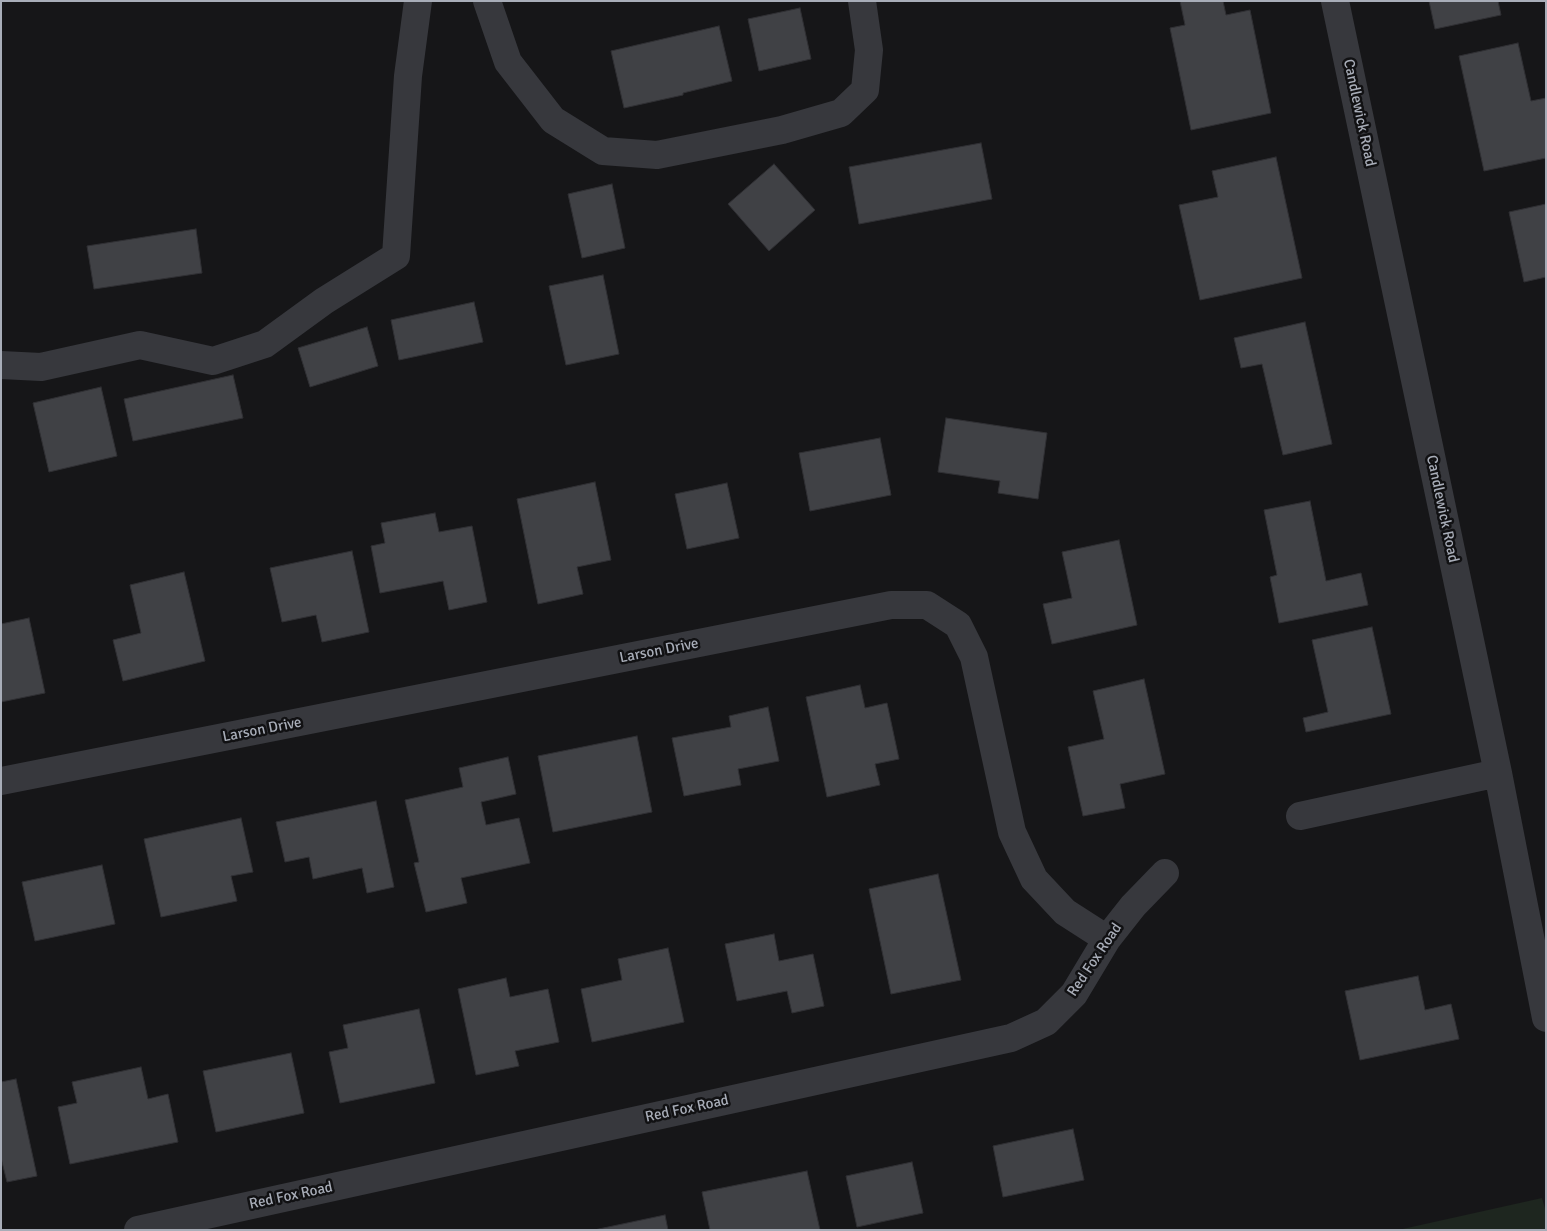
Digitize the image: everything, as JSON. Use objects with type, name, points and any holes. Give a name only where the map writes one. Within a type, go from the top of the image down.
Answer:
[{"type":"street","points":[[1,365],[41,367],[140,345],[213,361],[266,344],[324,301],[396,256],[408,76],[418,1]]},
{"type":"street","points":[[487,1],[508,62],[553,120],[604,151],[657,156],[782,130],[840,113],[865,90],[870,50],[862,1]]},
{"type":"street","name":"Candlewick Road","points":[[1335,1],[1498,773],[1546,1018]]},
{"type":"street","name":"Larson Drive","points":[[1,781],[891,605],[927,605],[958,625],[974,657],[1012,832],[1034,880],[1065,912],[1107,939]]},
{"type":"street","points":[[1300,816],[1498,773]]},
{"type":"street","name":"Red Fox Road","points":[[138,1230],[1011,1038],[1046,1022],[1074,994],[1107,939],[1133,906],[1165,873]]},
{"type":"shaded area","points":[[1542,1198],[1546,1212],[1546,1230],[1398,1230]]},
{"type":"building","points":[[1180,1],[1223,1],[1226,15],[1250,10],[1271,113],[1191,130],[1170,28],[1185,25]]},
{"type":"building","points":[[1429,1],[1498,1],[1501,15],[1435,29]]},
{"type":"building","points":[[800,8],[811,59],[759,71],[748,19]]},
{"type":"building","points":[[719,26],[732,81],[683,93],[683,95],[624,108],[611,51]]},
{"type":"building","points":[[1518,43],[1531,101],[1546,98],[1546,158],[1484,171],[1459,56]]},
{"type":"building","points":[[981,143],[992,199],[859,224],[849,167]]},
{"type":"building","points":[[1276,157],[1302,278],[1200,300],[1179,205],[1218,197],[1212,171]]},
{"type":"building","points":[[774,164],[815,210],[769,251],[728,204]]},
{"type":"building","points":[[612,184],[625,248],[582,258],[568,194]]},
{"type":"building","points":[[1546,204],[1546,277],[1524,282],[1509,212]]},
{"type":"building","points":[[196,229],[202,273],[94,289],[87,246]]},
{"type":"building","points":[[603,275],[619,354],[566,365],[549,286]]},
{"type":"building","points":[[474,302],[483,342],[399,360],[391,320]]},
{"type":"building","points":[[1305,322],[1332,444],[1283,455],[1262,364],[1241,368],[1234,338]]},
{"type":"building","points":[[367,327],[378,366],[310,387],[298,348]]},
{"type":"building","points":[[233,375],[243,418],[133,441],[124,399]]},
{"type":"building","points":[[101,387],[117,456],[49,472],[33,403]]},
{"type":"building","points":[[946,418],[1047,433],[1038,499],[998,493],[1000,481],[938,472]]},
{"type":"building","points":[[880,438],[891,495],[810,511],[799,453]]},
{"type":"building","points":[[595,482],[611,560],[577,567],[583,594],[538,604],[517,499]]},
{"type":"building","points":[[727,483],[739,538],[687,549],[675,494]]},
{"type":"building","points":[[1310,501],[1326,581],[1361,573],[1368,605],[1279,623],[1270,577],[1277,575],[1264,510]]},
{"type":"building","points":[[435,513],[439,532],[472,526],[487,602],[449,610],[443,581],[380,593],[371,546],[385,543],[381,523]]},
{"type":"building","points":[[1119,540],[1137,625],[1052,644],[1043,604],[1072,598],[1062,552]]},
{"type":"building","points":[[352,551],[369,632],[322,642],[316,615],[282,622],[270,568]]},
{"type":"building","points":[[184,572],[205,661],[123,681],[113,640],[141,633],[130,585]]},
{"type":"building","points":[[29,618],[45,693],[1,702],[1,624]]},
{"type":"building","points":[[1372,627],[1391,714],[1306,732],[1303,718],[1328,712],[1312,640]]},
{"type":"building","points":[[1144,679],[1165,774],[1120,784],[1125,808],[1083,816],[1068,747],[1104,739],[1093,691]]},
{"type":"building","points":[[860,685],[865,708],[887,703],[899,759],[875,764],[880,785],[827,797],[806,697]]},
{"type":"building","points":[[768,707],[779,761],[738,769],[741,785],[684,796],[672,738],[731,727],[729,716]]},
{"type":"building","points":[[637,736],[652,812],[553,832],[538,756]]},
{"type":"building","points":[[508,757],[516,794],[481,802],[486,825],[519,818],[530,863],[461,878],[467,903],[426,912],[414,863],[419,862],[405,800],[463,787],[459,768]]},
{"type":"building","points":[[376,801],[394,887],[367,893],[362,868],[313,879],[309,857],[285,862],[276,822]]},
{"type":"building","points":[[241,818],[253,872],[231,876],[237,901],[161,917],[144,839]]},
{"type":"building","points":[[102,865],[115,924],[35,941],[22,882]]},
{"type":"building","points":[[938,874],[961,980],[891,994],[869,889]]},
{"type":"building","points":[[774,934],[779,961],[813,954],[824,1006],[792,1013],[787,991],[737,1001],[725,944]]},
{"type":"building","points":[[668,948],[684,1022],[592,1042],[581,989],[622,980],[618,959]]},
{"type":"building","points":[[1418,976],[1425,1010],[1451,1004],[1459,1039],[1360,1060],[1345,991]]},
{"type":"building","points":[[506,978],[510,997],[548,989],[559,1042],[515,1051],[519,1066],[476,1075],[458,989]]},
{"type":"building","points":[[419,1009],[435,1083],[340,1103],[329,1052],[348,1048],[343,1025]]},
{"type":"building","points":[[291,1053],[304,1113],[216,1132],[203,1071]]},
{"type":"building","points":[[141,1067],[148,1099],[168,1094],[178,1142],[70,1164],[58,1107],[77,1103],[72,1082]]},
{"type":"building","points":[[16,1079],[37,1176],[7,1182],[1,1158],[1,1082]]},
{"type":"building","points":[[1073,1129],[1084,1180],[1003,1197],[993,1146]]},
{"type":"building","points":[[912,1162],[923,1213],[857,1227],[846,1176]]},
{"type":"building","points":[[807,1171],[820,1230],[710,1230],[702,1192]]},
{"type":"building","points":[[665,1215],[668,1230],[594,1230]]}]
